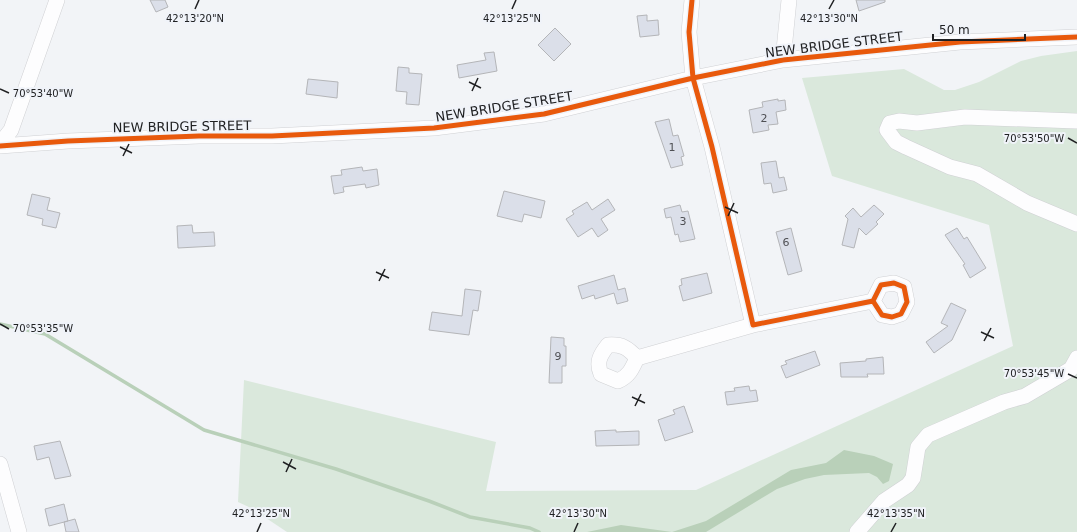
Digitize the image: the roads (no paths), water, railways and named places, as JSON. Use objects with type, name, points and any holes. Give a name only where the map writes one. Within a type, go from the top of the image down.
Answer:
[{"type":"street","points":[[0,145],[11,130],[57,0]]},
{"type":"street","points":[[692,0],[690,32],[693,78],[712,147],[753,325]]},
{"type":"street","points":[[783,60],[789,0]]},
{"type":"street","name":"NEW BRIDGE STREET","points":[[0,145],[199,136],[272,136],[434,128],[544,114],[693,78],[783,60],[960,42],[1077,37]]},
{"type":"street","points":[[1076,121],[965,118],[917,123],[899,121],[890,123],[888,130],[896,142],[906,147],[950,167],[977,174],[1027,203],[1077,224]]},
{"type":"street","points":[[637,358],[753,325],[873,301]]},
{"type":"street","points":[[857,532],[884,501],[908,486],[913,478],[918,447],[928,435],[1004,402],[1025,396],[1071,369],[1077,358]]},
{"type":"street","points":[[0,464],[19,532]]},
{"type":"waterway","points":[[0,324],[45,334],[204,430],[336,469],[429,501],[470,517],[530,528],[539,532]]}]
